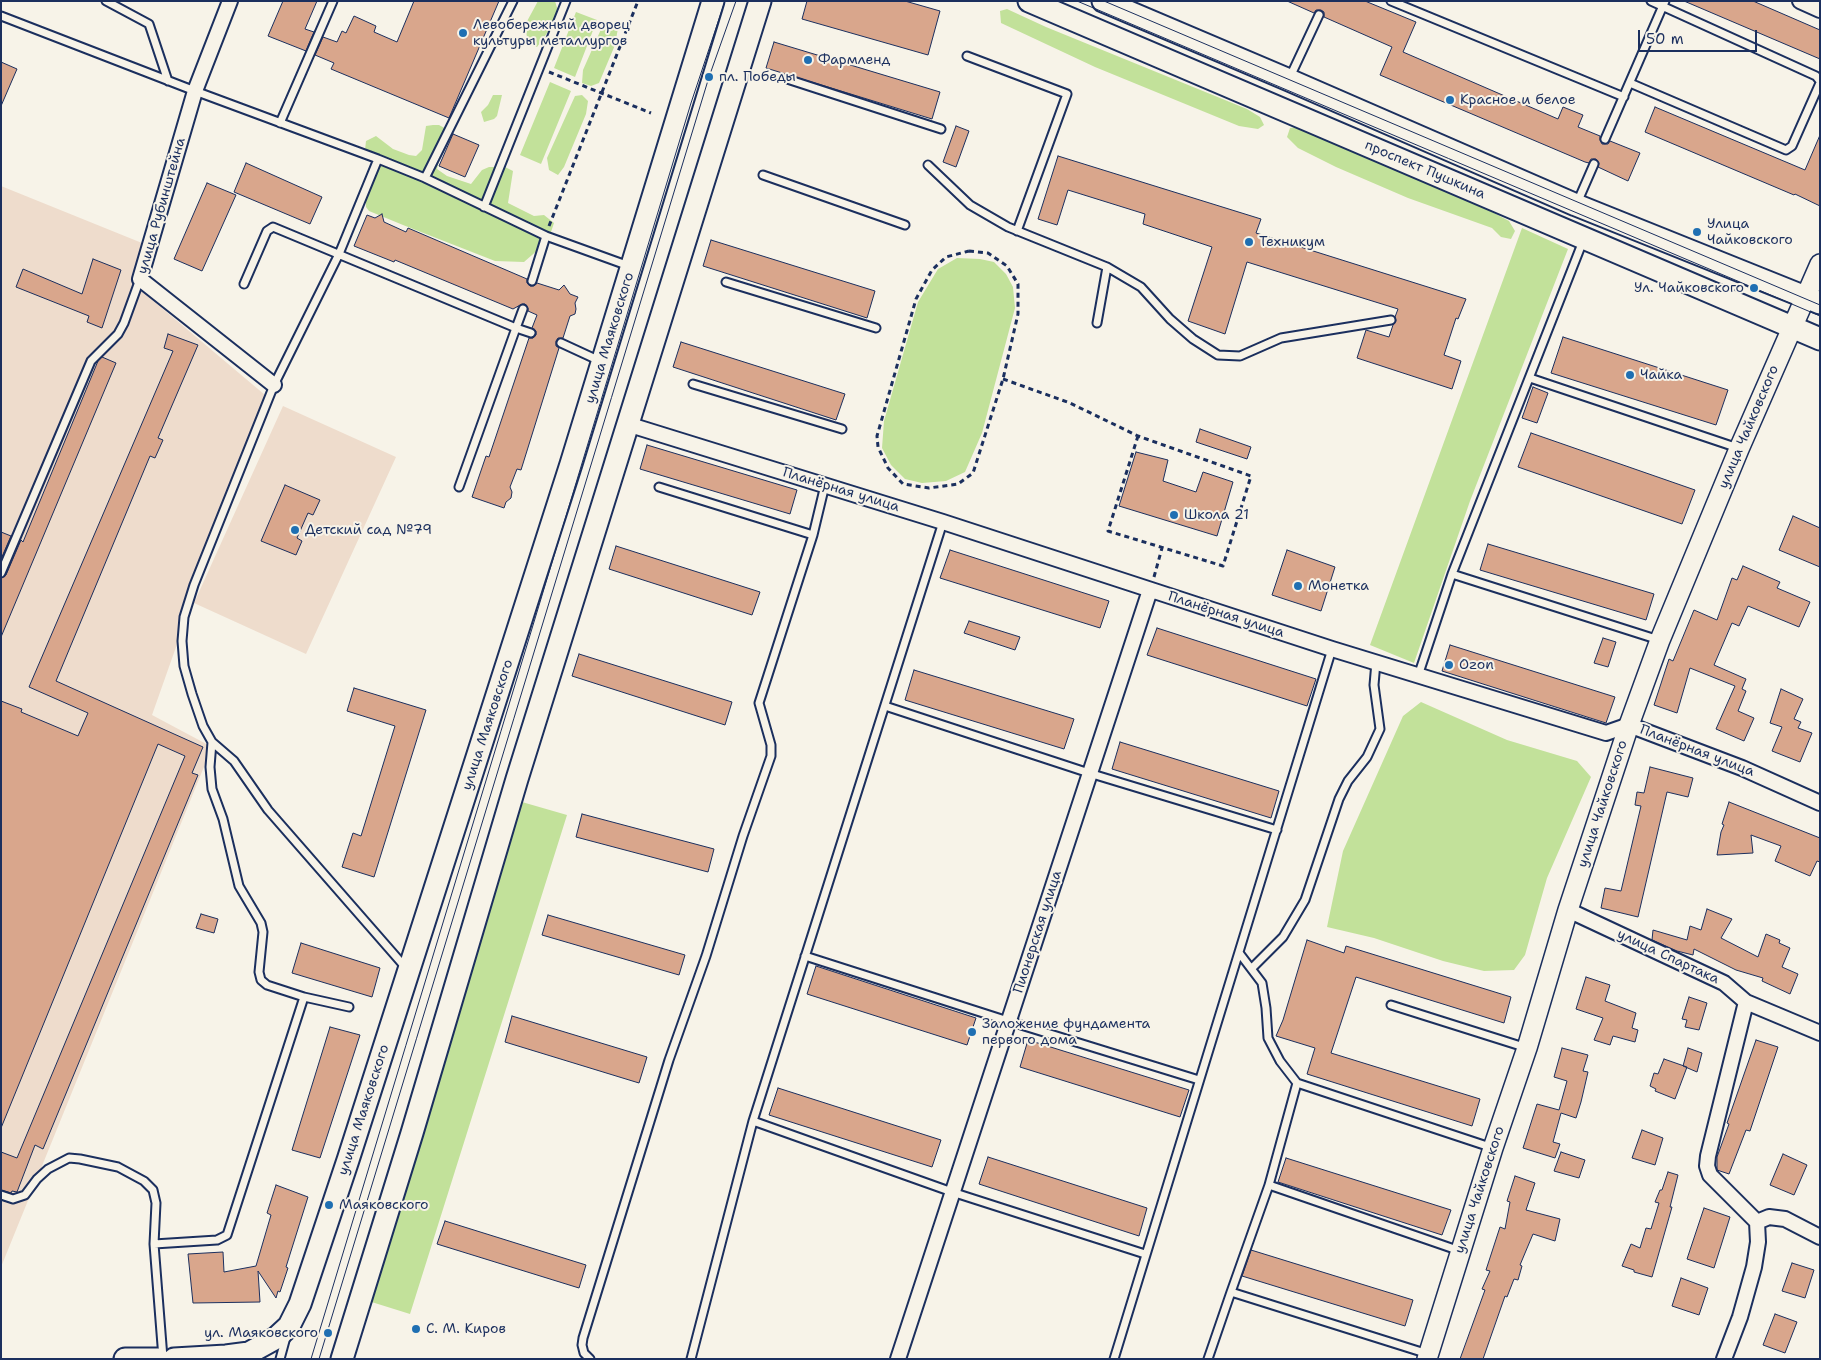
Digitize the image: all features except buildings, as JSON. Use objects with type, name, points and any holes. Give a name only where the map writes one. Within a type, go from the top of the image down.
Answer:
[{"type":"main road","name":"улица Маяковского","points":[[174,1359],[226,1356],[249,1352],[276,1338],[289,1326],[300,1304],[409,972],[632,267],[713,1]]},
{"type":"main road","points":[[342,1359],[627,424],[760,1]]},
{"type":"main road","name":"проспект Пушкина","points":[[1029,1],[1820,339]]},
{"type":"main road","name":"проспект Пушкина","points":[[1103,1],[1576,205],[1813,300]]},
{"type":"main road","name":"улица Чайковского","points":[[1428,1357],[1493,1148],[1527,1048],[1568,910],[1629,725],[1660,640],[1739,449],[1792,328],[1813,300],[1820,264]]},
{"type":"main road","points":[[125,1359],[158,1359]]},
{"type":"street","name":"улица Рубинштейна","points":[[230,1],[195,91],[140,279],[274,384]]},
{"type":"street","points":[[1800,1],[1820,10]]},
{"type":"street","name":"Планёрная улица","points":[[627,424],[825,484],[1332,649],[1606,733],[1629,725],[1742,768],[1820,803]]},
{"type":"street","name":"Пионерская улица","points":[[898,1359],[1150,590]]},
{"type":"street","name":"улица Спартака","points":[[1568,910],[1724,983],[1746,1002],[1820,1033]]},
{"type":"street","points":[[1724,1359],[1740,1317],[1754,1267],[1758,1242],[1757,1222],[1710,1175],[1707,1166],[1746,1002]]},
{"type":"street","points":[[1757,1222],[1769,1217],[1785,1218],[1820,1237]]},
{"type":"lane","points":[[106,1],[149,24],[168,80]]},
{"type":"lane","points":[[280,123],[333,1]]},
{"type":"lane","points":[[425,178],[513,1]]},
{"type":"lane","points":[[484,206],[566,1]]},
{"type":"lane","points":[[1391,1],[1624,97]]},
{"type":"lane","points":[[1630,83],[1786,150],[1792,146],[1820,82],[1816,76],[1664,4],[1651,1]]},
{"type":"lane","points":[[1606,139],[1664,4]]},
{"type":"lane","points":[[1289,80],[1319,15]]},
{"type":"lane","points":[[1,16],[378,159],[425,178],[546,236],[632,267]]},
{"type":"lane","points":[[967,56],[1067,94],[1017,231]]},
{"type":"lane","points":[[787,79],[941,129]]},
{"type":"lane","points":[[378,159],[339,254],[274,384],[194,585],[184,617],[182,641],[184,666],[202,726],[212,742],[234,761],[268,810],[409,972]]},
{"type":"lane","points":[[928,164],[970,205],[1017,231],[1108,267],[1141,287],[1170,319],[1193,339],[1218,355],[1240,356],[1280,338],[1391,320]]},
{"type":"lane","points":[[1576,205],[1594,164]]},
{"type":"lane","points":[[763,175],[905,225]]},
{"type":"lane","points":[[244,284],[267,231],[271,227],[516,328],[531,332]]},
{"type":"lane","points":[[532,281],[546,236]]},
{"type":"lane","points":[[1418,676],[1452,574],[1584,238]]},
{"type":"lane","points":[[1097,323],[1108,267]]},
{"type":"lane","points":[[1,573],[91,361],[118,334],[140,279]]},
{"type":"lane","points":[[726,282],[876,328]]},
{"type":"lane","points":[[459,487],[523,309]]},
{"type":"lane","points":[[561,343],[602,362]]},
{"type":"lane","points":[[1530,378],[1739,449]]},
{"type":"lane","points":[[693,384],[842,429]]},
{"type":"lane","points":[[589,1359],[584,1353],[583,1338],[669,1060],[706,956],[743,836],[771,756],[771,745],[758,703],[813,534],[825,484]]},
{"type":"lane","points":[[659,487],[813,534]]},
{"type":"lane","points":[[691,1359],[753,1121],[943,522]]},
{"type":"lane","points":[[1452,574],[1660,640]]},
{"type":"lane","points":[[1114,1359],[1199,1080],[1240,954],[1332,649]]},
{"type":"lane","points":[[1252,968],[1283,937],[1305,900],[1339,799],[1348,780],[1367,757],[1380,730],[1374,685],[1376,662]]},
{"type":"lane","points":[[885,706],[1090,773],[1277,830]]},
{"type":"lane","points":[[212,742],[210,767],[212,789],[223,819],[239,886],[257,914],[263,932],[259,976],[264,983],[304,997],[349,1007]]},
{"type":"lane","points":[[1240,954],[1262,983],[1265,994],[1268,1038],[1280,1061],[1297,1083],[1493,1148]]},
{"type":"lane","points":[[805,956],[1199,1080]]},
{"type":"lane","points":[[154,1244],[218,1240],[227,1235],[304,997]]},
{"type":"lane","points":[[1391,1006],[1527,1048]]},
{"type":"lane","points":[[1208,1359],[1269,1185],[1297,1083]]},
{"type":"lane","points":[[753,1121],[952,1192],[1145,1254]]},
{"type":"lane","points":[[1,1195],[13,1199],[25,1195],[37,1179],[48,1169],[69,1158],[80,1158],[118,1167],[144,1181],[153,1190],[156,1203],[154,1244],[163,1359]]},
{"type":"lane","points":[[1269,1185],[1461,1251]]},
{"type":"lane","points":[[1230,1292],[1428,1357]]},
{"type":"lane","points":[[280,1359],[289,1326]]},
{"type":"path","points":[[546,236],[638,1]]},
{"type":"path","points":[[539,68],[651,113]]},
{"type":"path","points":[[969,252],[988,253],[1007,266],[1018,284],[1018,314],[1002,379],[974,473],[958,484],[929,488],[903,484],[888,468],[878,447],[877,436],[916,299],[932,270],[946,257],[969,252]]},
{"type":"path","points":[[1002,379],[1070,403],[1138,436],[1251,476],[1223,566],[1108,531],[1138,436]]},
{"type":"path","points":[[1150,590],[1162,548]]},
{"type":"shaded area","points":[[1,186],[142,243],[138,288],[265,395],[152,715],[212,747],[1,1267]]},
{"type":"shaded area","name":"Детский сад №79","points":[[283,406],[396,457],[306,654],[194,603]]},
{"type":"green space","points":[[538,1],[555,1],[558,11],[555,22],[537,47],[528,43],[525,25]]},
{"type":"green space","points":[[1007,9],[1046,27],[1247,109],[1260,117],[1264,125],[1258,129],[1239,126],[1095,67],[1001,23],[1000,11]]},
{"type":"green space","points":[[576,12],[597,20],[575,77],[554,68]]},
{"type":"green space","points":[[607,22],[615,23],[618,28],[615,45],[599,83],[591,86],[582,83],[583,70],[602,27]]},
{"type":"green space","points":[[550,82],[571,91],[541,164],[520,155]]},
{"type":"green space","points":[[493,95],[502,95],[497,116],[484,122],[481,112],[488,105]]},
{"type":"green space","points":[[582,95],[588,101],[586,114],[564,167],[558,175],[549,170],[547,158],[575,96]]},
{"type":"green space","points":[[439,125],[450,131],[440,155],[437,169],[447,176],[471,184],[482,170],[489,167],[505,167],[513,171],[508,203],[534,216],[544,215],[554,223],[548,241],[524,262],[495,261],[369,211],[366,207],[366,200],[377,172],[365,150],[366,141],[376,136],[393,149],[416,156],[422,150],[426,126]]},
{"type":"green space","points":[[1297,127],[1479,205],[1509,221],[1515,231],[1511,239],[1501,237],[1492,228],[1408,198],[1336,167],[1298,148],[1287,137],[1290,128]]},
{"type":"green space","points":[[1522,228],[1568,249],[1470,501],[1414,663],[1370,645]]},
{"type":"green space","points":[[957,258],[994,262],[1006,274],[1013,287],[1015,308],[982,433],[965,472],[946,481],[922,483],[905,479],[891,465],[882,448],[884,421],[918,302],[938,269]]},
{"type":"green space","points":[[1421,702],[1507,740],[1577,761],[1591,777],[1547,878],[1525,955],[1514,970],[1484,971],[1443,961],[1374,938],[1327,927],[1343,851],[1403,716]]},
{"type":"green space","points":[[522,802],[567,815],[410,1314],[362,1299]]},
{"type":"tram line","points":[[311,1359],[691,103],[725,1]]},
{"type":"tram line","points":[[319,1359],[709,77],[736,1]]},
{"type":"tram line","points":[[1077,1],[1820,316]]},
{"type":"tram line","points":[[1104,1],[1820,305]]},
{"type":"place","name":"Левобережный дворец культуры металлургов","points":[[463,33]]},
{"type":"place","name":"Фармленд","points":[[808,60]]},
{"type":"place","name":"пл. Победы","points":[[709,77]]},
{"type":"place","name":"Красное и белое","points":[[1450,100]]},
{"type":"place","name":"Улица Чайковского","points":[[1697,232]]},
{"type":"place","name":"Техникум","points":[[1249,242]]},
{"type":"place","name":"Ул. Чайковского","points":[[1754,288]]},
{"type":"place","name":"Чайка","points":[[1630,375]]},
{"type":"place","name":"Школа 21","points":[[1174,515]]},
{"type":"place","name":"Детский сад №79","points":[[295,530]]},
{"type":"place","name":"Монетка","points":[[1298,586]]},
{"type":"place","name":"Ozon","points":[[1449,665]]},
{"type":"place","name":"Заложение фундамента первого дома","points":[[972,1032]]},
{"type":"place","name":"Маяковского","points":[[329,1205]]},
{"type":"place","name":"С. М. Киров","points":[[416,1329]]},
{"type":"place","name":"ул. Маяковского","points":[[328,1333]]}]
